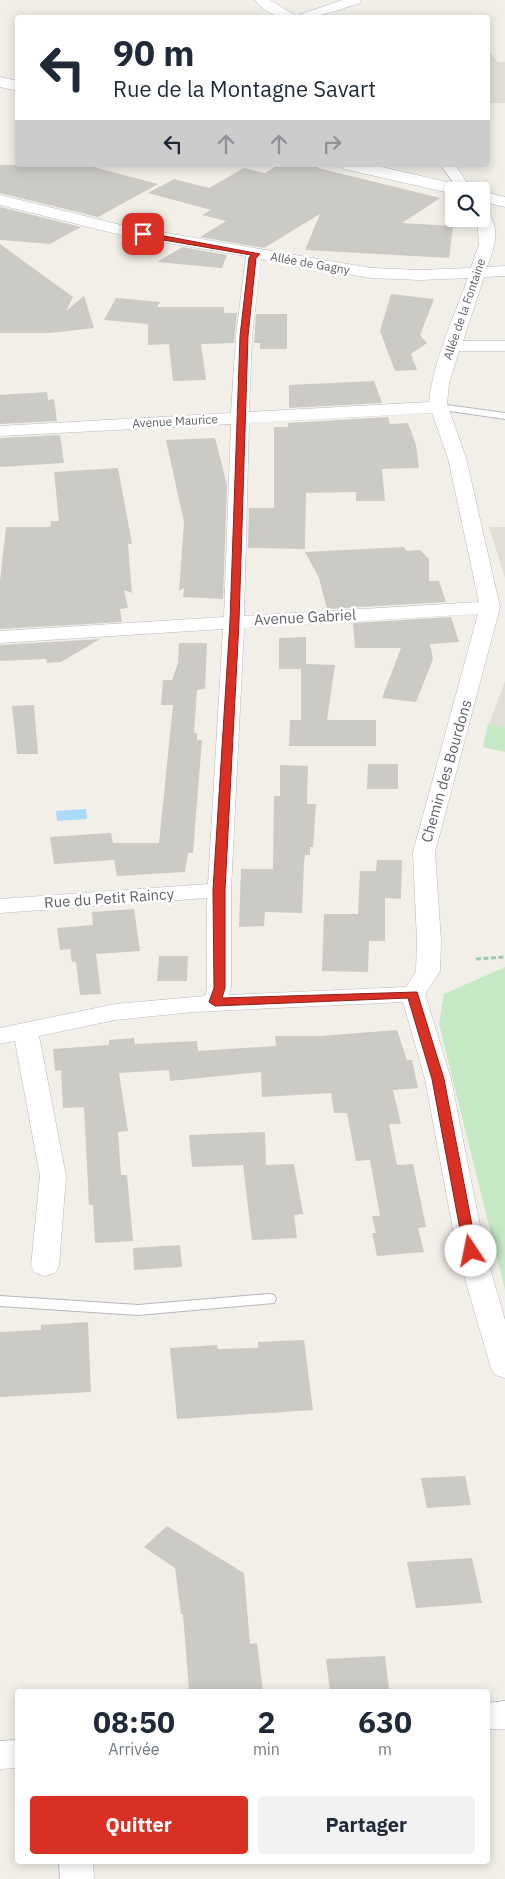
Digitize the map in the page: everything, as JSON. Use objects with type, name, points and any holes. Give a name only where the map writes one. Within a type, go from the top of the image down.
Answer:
[{"type":"street","points":[[261,0],[286,15]]},
{"type":"street","points":[[310,15],[355,0]]},
{"type":"street","points":[[359,167],[445,186]]},
{"type":"street","points":[[449,167],[459,182]]},
{"type":"street","points":[[490,198],[505,202]]},
{"type":"street","name":"Allée de Gagny","points":[[0,200],[100,226],[371,273],[420,275],[505,271]]},
{"type":"street","name":"Allée de la Fontaine","points":[[439,407],[440,383],[487,244],[487,227]]},
{"type":"street","points":[[215,1002],[219,988],[219,890],[234,621],[244,336],[253,258],[256,254]]},
{"type":"street","points":[[452,346],[505,346]]},
{"type":"street","name":"Avenue Maurice","points":[[0,430],[439,407]]},
{"type":"street","name":"Chemin des Bourdons","points":[[413,994],[428,971],[429,941],[424,852],[490,607],[457,458],[439,407]]},
{"type":"street","name":"Avenue Gabriel","points":[[0,637],[234,621],[490,607]]},
{"type":"street","name":"Rue du Petit Raincy","points":[[0,906],[219,890]]},
{"type":"street","points":[[0,1036],[115,1012],[215,1002],[413,994],[438,1079],[471,1251],[505,1368]]},
{"type":"street","points":[[26,1030],[53,1176],[44,1266]]},
{"type":"street","points":[[490,1716],[505,1715]]},
{"type":"street","points":[[0,1756],[15,1754]]},
{"type":"street","points":[[76,1864],[77,1879]]},
{"type":"lane","points":[[439,407],[505,416]]},
{"type":"lane","points":[[0,1301],[138,1310],[269,1299]]},
{"type":"path","points":[[476,959],[505,957]]},
{"type":"shaded area","points":[[490,52],[498,62],[505,62],[505,103],[490,103]]},
{"type":"shaded area","points":[[489,527],[505,527],[505,578]]},
{"type":"shaded area","points":[[505,681],[505,727],[489,724]]},
{"type":"green space","points":[[488,724],[505,727],[505,752],[483,747]]},
{"type":"green space","points":[[505,967],[505,1290],[439,1024],[444,994]]},
{"type":"water","points":[[86,809],[87,819],[57,821],[56,811]]},
{"type":"building","points":[[0,165],[15,165],[15,167],[94,167],[158,184],[98,217],[0,193]]},
{"type":"building","points":[[275,167],[318,167],[440,198],[402,223],[453,227],[449,258],[305,250],[320,214],[264,248],[200,237],[226,221],[202,215],[211,210],[148,193],[174,179],[209,188],[244,168],[265,173]]},
{"type":"building","points":[[0,207],[81,227],[50,244],[0,240]]},
{"type":"building","points":[[0,244],[73,297],[66,311],[84,296],[94,328],[50,333],[0,333]]},
{"type":"building","points":[[182,247],[227,255],[222,268],[157,262]]},
{"type":"building","points":[[391,294],[434,299],[420,335],[427,343],[411,354],[417,370],[395,371],[380,331]]},
{"type":"building","points":[[116,298],[160,302],[157,307],[224,307],[224,313],[237,313],[234,343],[201,344],[206,380],[173,381],[169,344],[148,345],[148,324],[104,320]]},
{"type":"building","points":[[256,314],[287,314],[287,349],[260,349],[260,343],[254,343]]},
{"type":"building","points":[[374,381],[382,403],[289,408],[289,385]]},
{"type":"building","points":[[47,392],[48,400],[54,399],[57,421],[0,424],[0,395]]},
{"type":"building","points":[[388,417],[390,424],[408,423],[416,445],[419,468],[382,469],[385,501],[356,501],[356,492],[306,493],[305,549],[248,548],[249,508],[274,508],[274,427],[288,427],[288,423]]},
{"type":"building","points":[[60,435],[64,463],[0,467],[0,438]]},
{"type":"building","points":[[215,438],[227,485],[223,599],[183,597],[184,588],[179,591],[184,522],[166,440]]},
{"type":"building","points":[[118,468],[132,544],[128,544],[132,593],[124,590],[128,608],[120,609],[122,622],[0,629],[0,581],[6,527],[50,527],[51,521],[59,521],[54,472]]},
{"type":"building","points":[[404,547],[406,551],[420,550],[429,559],[429,581],[439,581],[446,602],[327,609],[319,578],[305,552]]},
{"type":"building","points":[[451,617],[459,642],[430,644],[433,659],[416,702],[382,698],[401,648],[355,648],[353,623]]},
{"type":"building","points":[[306,637],[306,664],[335,665],[327,720],[376,720],[376,746],[289,746],[290,720],[301,720],[301,669],[279,669],[279,638]]},
{"type":"building","points":[[100,639],[61,662],[47,663],[46,659],[0,661],[0,645]]},
{"type":"building","points":[[179,643],[207,643],[205,689],[197,690],[194,733],[197,733],[197,740],[202,740],[193,853],[188,853],[185,872],[117,876],[114,860],[54,864],[50,837],[111,833],[113,843],[159,843],[173,705],[161,705],[163,680],[172,680],[178,663]]},
{"type":"building","points":[[34,705],[38,754],[17,754],[12,706]]},
{"type":"building","points":[[368,764],[398,764],[398,789],[367,789]]},
{"type":"building","points":[[280,765],[308,766],[307,804],[316,804],[313,847],[310,847],[310,855],[305,855],[304,862],[302,913],[265,912],[264,926],[239,927],[241,869],[273,869],[274,796],[280,796]]},
{"type":"building","points":[[377,860],[402,860],[401,899],[385,898],[385,941],[369,941],[368,972],[322,971],[324,914],[358,914],[360,871],[376,871]]},
{"type":"building","points":[[134,909],[140,951],[96,954],[101,994],[80,995],[76,962],[72,962],[70,949],[60,950],[57,928],[93,925],[92,912]]},
{"type":"building","points":[[159,956],[188,956],[187,981],[157,981]]},
{"type":"building","points":[[397,1030],[407,1060],[412,1060],[418,1088],[393,1090],[401,1124],[389,1124],[397,1165],[413,1164],[426,1227],[418,1228],[424,1252],[377,1256],[372,1233],[376,1233],[372,1216],[380,1216],[370,1160],[356,1161],[347,1113],[334,1113],[331,1093],[262,1097],[261,1072],[170,1081],[169,1070],[119,1073],[128,1131],[118,1132],[121,1175],[127,1175],[133,1241],[95,1243],[93,1205],[89,1205],[84,1107],[63,1108],[61,1070],[55,1071],[53,1049],[109,1045],[109,1040],[134,1038],[135,1044],[197,1041],[198,1051],[276,1046],[275,1036],[320,1036]]},
{"type":"building","points":[[265,1132],[266,1165],[294,1164],[303,1214],[294,1215],[297,1238],[252,1240],[243,1165],[192,1167],[189,1135]]},
{"type":"building","points":[[180,1245],[182,1267],[134,1270],[133,1248]]},
{"type":"building","points":[[88,1322],[91,1392],[0,1397],[0,1332],[41,1330],[41,1325]]},
{"type":"building","points":[[304,1340],[313,1410],[177,1419],[170,1348],[217,1345],[218,1349],[258,1348],[258,1342]]},
{"type":"building","points":[[465,1476],[471,1505],[427,1508],[421,1478]]},
{"type":"building","points":[[167,1526],[244,1573],[250,1644],[257,1643],[263,1689],[189,1689],[183,1614],[181,1614],[175,1568],[144,1547]]},
{"type":"building","points":[[472,1558],[482,1603],[416,1608],[407,1562]]},
{"type":"building","points":[[385,1656],[389,1689],[330,1689],[326,1659]]},
{"type":"route","points":[[143,234],[214,245],[256,254],[253,258],[244,336],[234,621],[219,890],[219,988],[215,1002],[413,994],[438,1079],[471,1251]]}]
